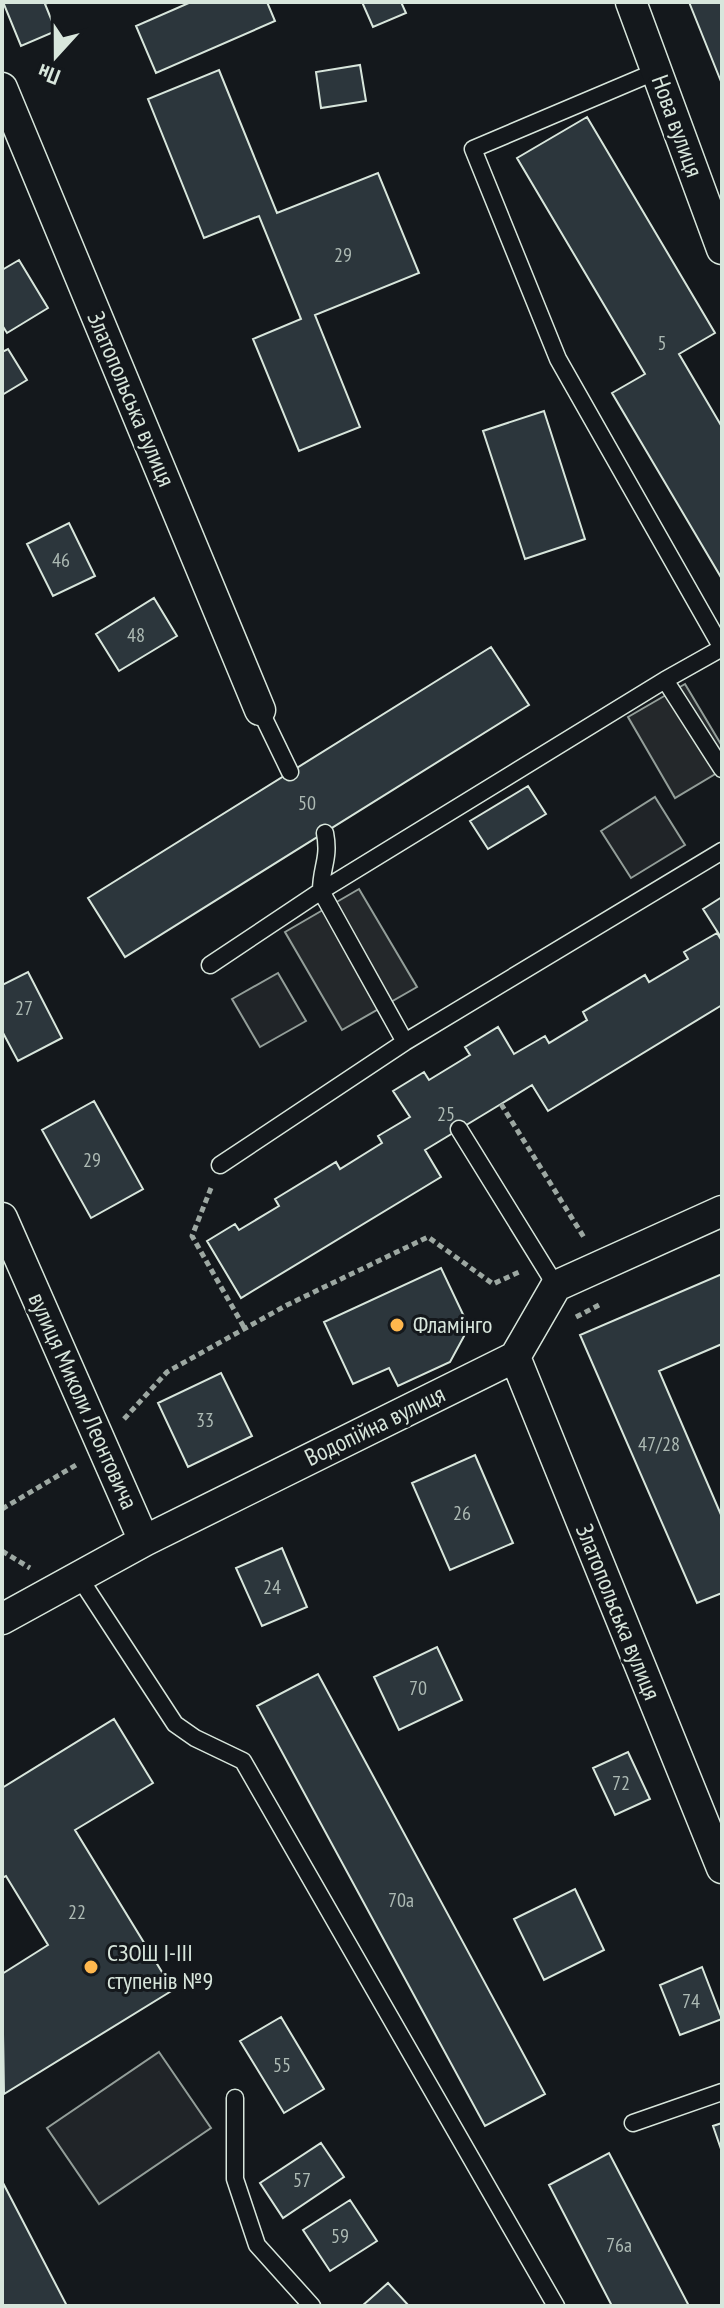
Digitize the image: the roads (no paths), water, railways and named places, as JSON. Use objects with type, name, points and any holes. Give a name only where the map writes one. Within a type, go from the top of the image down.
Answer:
[{"type":"street","name":"Нова вулиця","points":[[631,2],[722,249]]},
{"type":"street","name":"Златопольська вулиця","points":[[2,88],[260,710]]},
{"type":"street","points":[[515,1357],[550,1274],[722,1211]]},
{"type":"street","name":"вулиця Миколи Леонтовича","points":[[2,1218],[144,1541]]},
{"type":"street","name":"Златопольська вулиця","points":[[515,1357],[722,1868]]},
{"type":"street","name":"Водопійна вулиця","points":[[2,1619],[144,1541],[515,1357]]},
{"type":"lane","points":[[210,965],[321,891],[722,648],[558,359],[473,149],[657,71]]},
{"type":"lane","points":[[665,680],[722,769]]},
{"type":"lane","points":[[260,710],[290,772]]},
{"type":"lane","points":[[325,833],[329,855],[321,874],[321,891],[405,1042]]},
{"type":"lane","points":[[220,1165],[405,1042],[722,851]]},
{"type":"lane","points":[[459,1129],[550,1274]]},
{"type":"lane","points":[[79,1577],[175,1724],[195,1738],[243,1761],[556,2306]]},
{"type":"lane","points":[[633,2123],[722,2092]]},
{"type":"lane","points":[[235,2098],[235,2179],[257,2245],[312,2306]]},
{"type":"place","name":"Фламінго","points":[[397,1325]]},
{"type":"place","name":"СЗОШ І-ІІІ ступенів №9","points":[[91,1967]]}]
